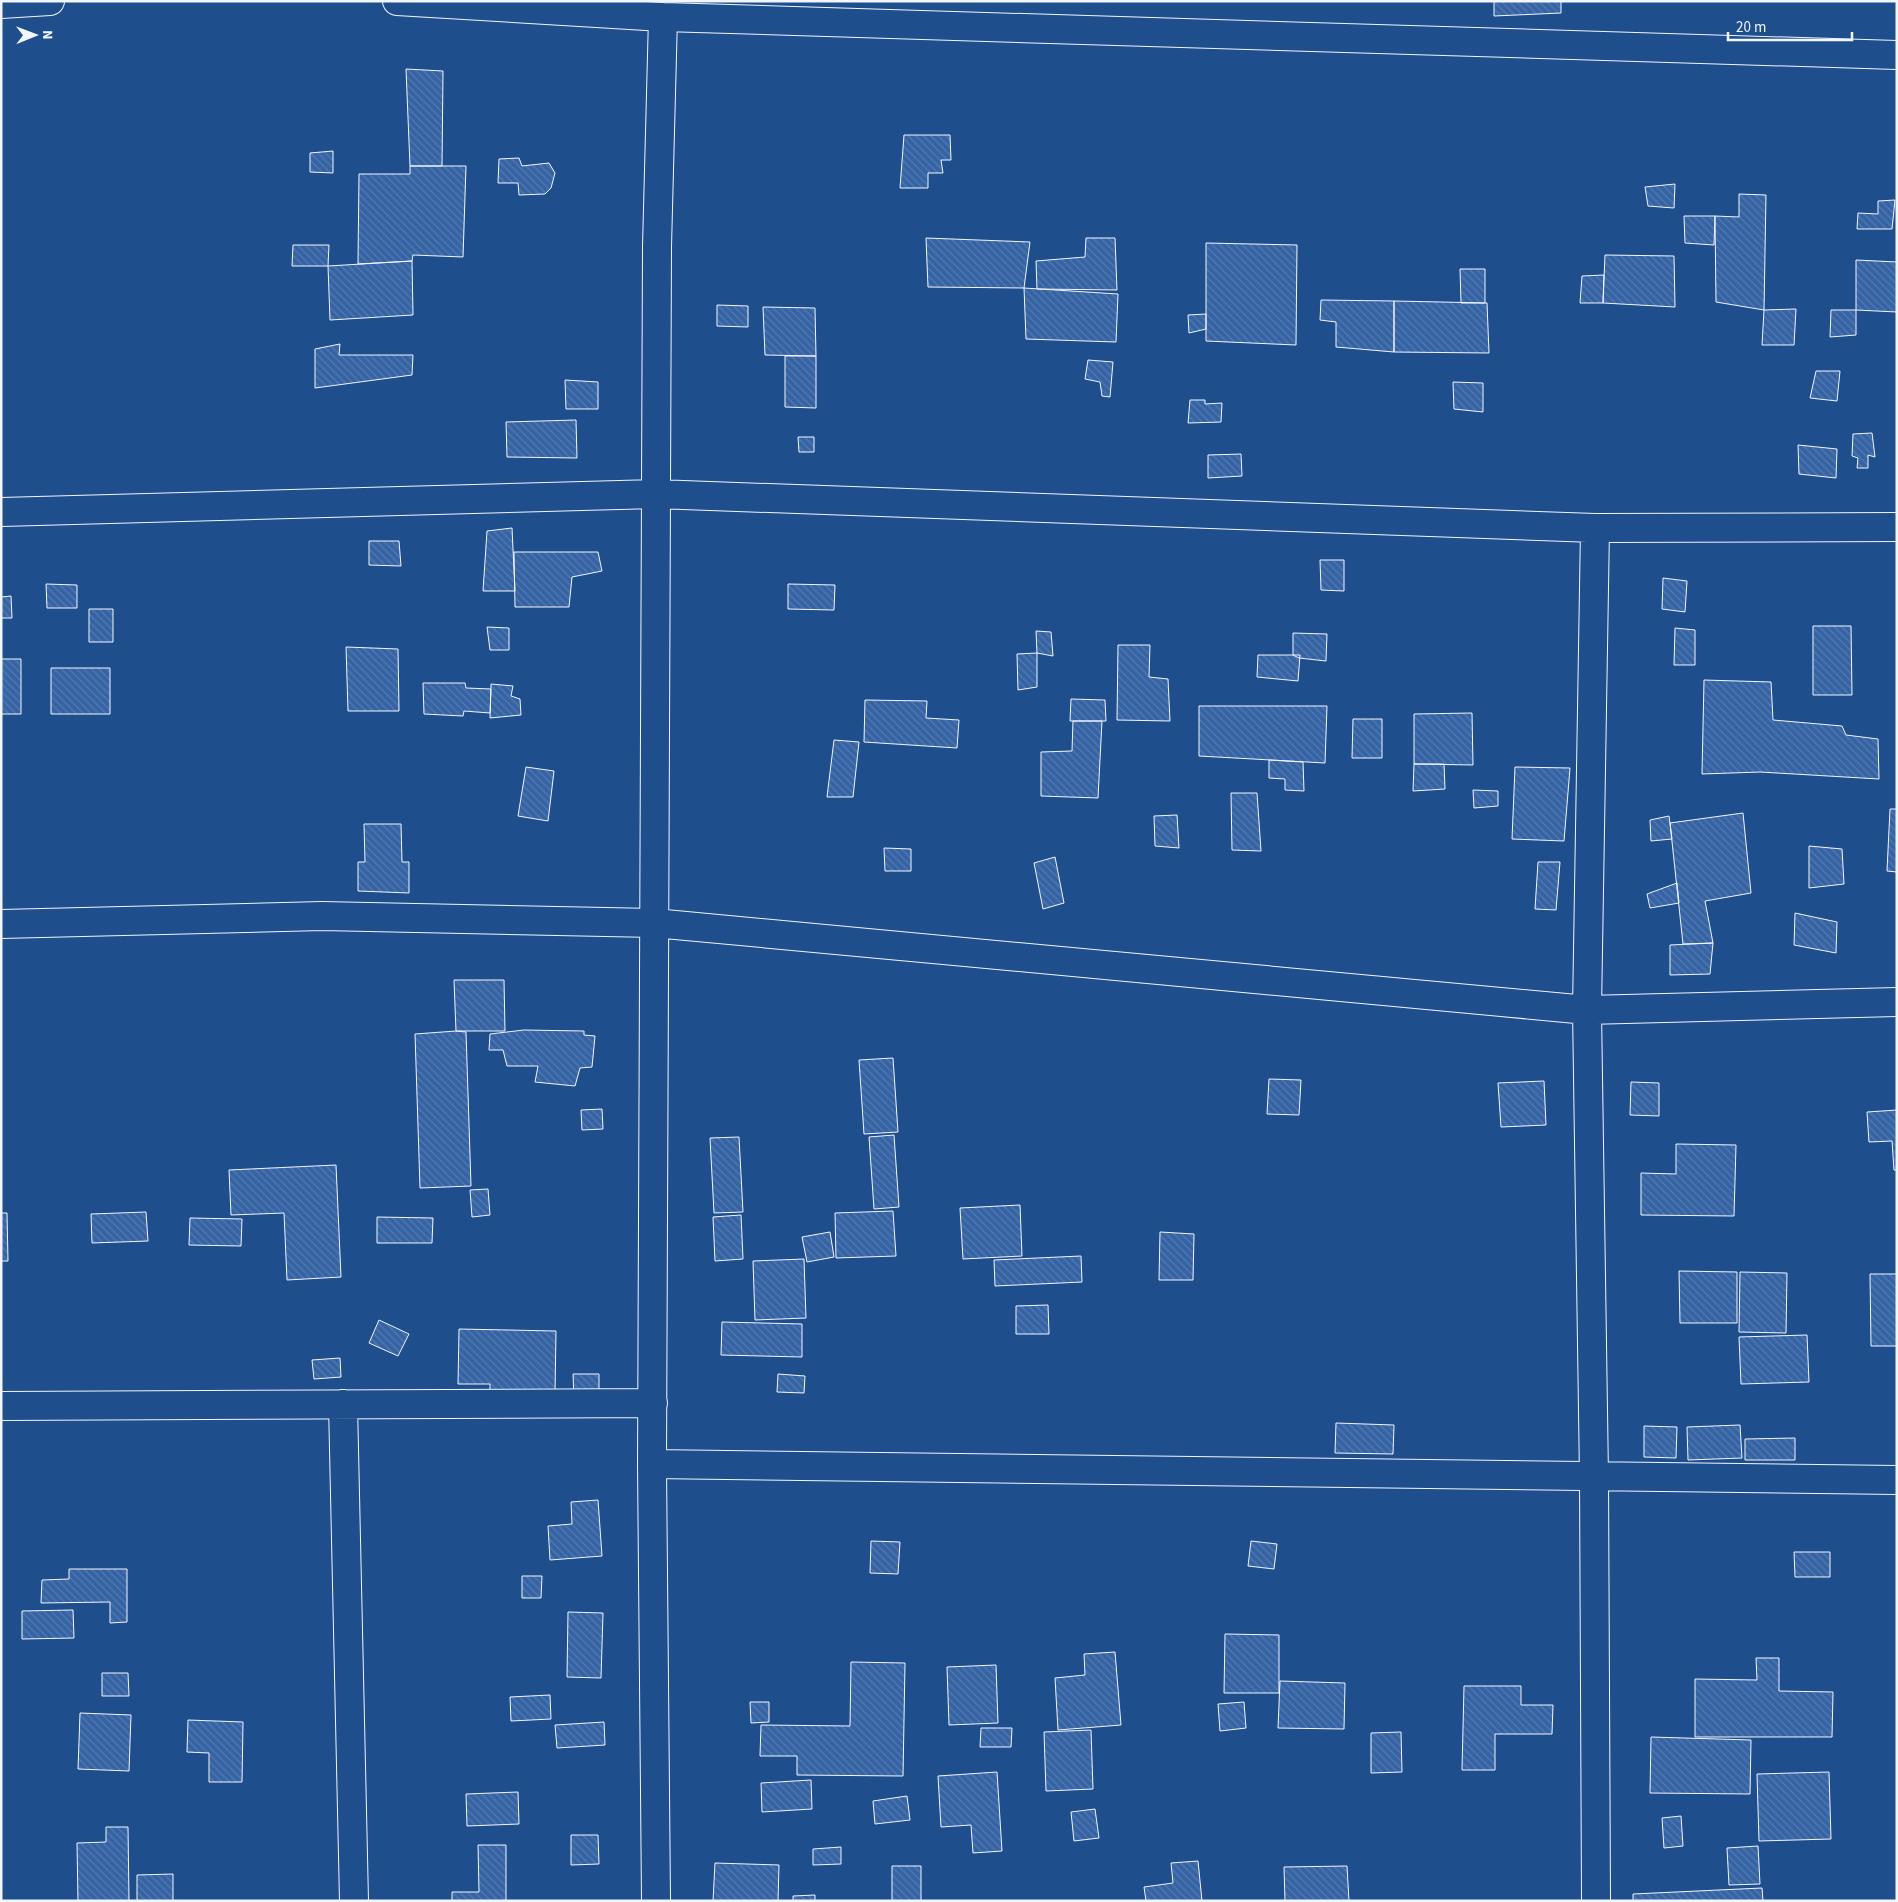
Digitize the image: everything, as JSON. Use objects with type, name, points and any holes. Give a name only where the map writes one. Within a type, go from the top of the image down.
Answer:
[{"type":"street","points":[[1,4],[50,1]]},
{"type":"street","points":[[397,1],[663,17],[1897,55]]},
{"type":"street","points":[[656,1901],[652,1464],[654,923],[657,247],[663,17]]},
{"type":"street","points":[[1,512],[656,494],[1595,528],[1897,527]]},
{"type":"street","points":[[1595,528],[1587,1010],[1594,1477],[1596,1901]]},
{"type":"street","points":[[1,924],[322,916],[654,923],[1587,1010],[1893,999]]},
{"type":"street","points":[[1,1406],[653,1403]]},
{"type":"street","points":[[343,1404],[354,1901]]},
{"type":"street","points":[[652,1464],[1897,1480]]},
{"type":"building","points":[[1494,1],[1561,1],[1561,13],[1494,16]]},
{"type":"building","points":[[406,69],[443,71],[442,166],[410,166]]},
{"type":"building","points":[[904,135],[950,135],[951,160],[941,160],[943,173],[928,173],[928,188],[900,188]]},
{"type":"building","points":[[333,151],[333,173],[310,172],[310,153]]},
{"type":"building","points":[[519,158],[522,166],[549,163],[555,173],[551,188],[545,194],[519,195],[518,183],[498,183],[499,159]]},
{"type":"building","points":[[410,166],[466,166],[463,257],[413,255],[412,261],[358,264],[359,174],[410,174]]},
{"type":"building","points":[[1675,184],[1674,208],[1648,206],[1645,187]]},
{"type":"building","points":[[1739,194],[1766,195],[1764,310],[1716,302],[1715,216],[1739,217]]},
{"type":"building","points":[[1895,200],[1892,229],[1857,229],[1858,213],[1878,214],[1878,201]]},
{"type":"building","points":[[1684,216],[1715,216],[1714,245],[1685,243]]},
{"type":"building","points":[[926,238],[1030,242],[1024,288],[928,287]]},
{"type":"building","points":[[1086,238],[1115,238],[1117,290],[1037,289],[1036,261],[1085,257]]},
{"type":"building","points":[[1206,243],[1297,245],[1296,345],[1206,341]]},
{"type":"building","points":[[293,245],[329,245],[328,266],[292,266]]},
{"type":"building","points":[[1605,255],[1674,256],[1675,307],[1603,303]]},
{"type":"building","points":[[1856,260],[1897,262],[1897,312],[1856,310]]},
{"type":"building","points":[[412,261],[413,315],[330,320],[328,266]]},
{"type":"building","points":[[1460,269],[1485,269],[1485,303],[1461,303]]},
{"type":"building","points":[[1604,275],[1603,303],[1580,303],[1582,276]]},
{"type":"building","points":[[1024,288],[1118,294],[1116,342],[1026,339]]},
{"type":"building","points":[[1321,300],[1394,301],[1394,352],[1336,347],[1336,322],[1320,320]]},
{"type":"building","points":[[1394,301],[1487,303],[1489,353],[1394,352]]},
{"type":"building","points":[[717,305],[748,306],[748,327],[717,326]]},
{"type":"building","points":[[763,307],[815,308],[816,356],[765,355]]},
{"type":"building","points":[[1796,309],[1794,345],[1762,345],[1764,310]]},
{"type":"building","points":[[1831,310],[1856,310],[1856,335],[1830,337]]},
{"type":"building","points":[[1206,314],[1206,329],[1189,333],[1188,315]]},
{"type":"building","points":[[340,344],[339,355],[413,355],[412,375],[315,388],[315,349]]},
{"type":"building","points":[[785,356],[816,356],[816,408],[785,407]]},
{"type":"building","points":[[1088,360],[1113,362],[1110,397],[1102,396],[1100,382],[1085,379]]},
{"type":"building","points":[[1816,371],[1840,371],[1837,401],[1810,398]]},
{"type":"building","points":[[565,380],[598,382],[598,409],[566,409]]},
{"type":"building","points":[[1453,382],[1483,383],[1483,412],[1454,409]]},
{"type":"building","points":[[1190,400],[1205,400],[1205,404],[1222,403],[1221,422],[1188,423]]},
{"type":"building","points":[[576,420],[577,458],[507,457],[506,422]]},
{"type":"building","points":[[1872,433],[1875,457],[1868,455],[1868,468],[1857,468],[1858,458],[1852,456],[1853,434]]},
{"type":"building","points":[[798,437],[814,437],[814,452],[799,452]]},
{"type":"building","points":[[1798,445],[1837,449],[1836,478],[1799,474]]},
{"type":"building","points":[[1241,454],[1242,476],[1208,478],[1208,455]]},
{"type":"building","points":[[512,528],[515,591],[483,591],[487,531]]},
{"type":"building","points":[[369,541],[399,541],[401,566],[369,565]]},
{"type":"building","points":[[514,552],[598,552],[602,571],[572,577],[569,607],[515,607]]},
{"type":"building","points":[[1320,560],[1344,560],[1344,591],[1321,590]]},
{"type":"building","points":[[1663,578],[1687,581],[1685,612],[1662,609]]},
{"type":"building","points":[[46,584],[77,585],[77,608],[47,608]]},
{"type":"building","points":[[788,584],[835,585],[834,610],[788,609]]},
{"type":"building","points":[[11,596],[12,618],[1,618],[1,597]]},
{"type":"building","points":[[89,609],[113,609],[113,642],[89,642]]},
{"type":"building","points":[[1813,626],[1851,626],[1852,695],[1813,695]]},
{"type":"building","points":[[487,627],[509,628],[509,650],[490,650]]},
{"type":"building","points":[[1675,628],[1695,630],[1695,665],[1674,665]]},
{"type":"building","points":[[1036,631],[1051,632],[1053,656],[1037,653]]},
{"type":"building","points":[[1293,633],[1327,634],[1326,661],[1299,658],[1293,655]]},
{"type":"building","points":[[1118,645],[1150,645],[1149,677],[1168,679],[1170,721],[1117,720]]},
{"type":"building","points":[[346,647],[398,649],[399,711],[348,711]]},
{"type":"building","points":[[1037,653],[1037,687],[1018,690],[1017,654]]},
{"type":"building","points":[[1258,655],[1300,655],[1298,681],[1257,677]]},
{"type":"building","points":[[1,659],[21,659],[21,714],[1,714]]},
{"type":"building","points":[[51,668],[110,668],[110,714],[51,714]]},
{"type":"building","points":[[1704,680],[1771,682],[1773,720],[1842,726],[1846,735],[1878,739],[1879,779],[1760,772],[1702,774]]},
{"type":"building","points":[[423,683],[465,683],[466,688],[491,689],[490,713],[464,711],[463,716],[424,714]]},
{"type":"building","points":[[491,684],[513,686],[511,696],[520,699],[521,715],[490,718]]},
{"type":"building","points":[[1071,699],[1105,700],[1106,721],[1070,721]]},
{"type":"building","points":[[865,700],[927,701],[926,718],[959,720],[957,748],[864,742]]},
{"type":"building","points":[[1199,706],[1327,706],[1325,763],[1199,756]]},
{"type":"building","points":[[1472,713],[1473,765],[1414,764],[1414,714]]},
{"type":"building","points":[[1353,719],[1382,719],[1382,758],[1352,758]]},
{"type":"building","points":[[1073,721],[1102,721],[1098,798],[1041,796],[1041,752],[1072,751]]},
{"type":"building","points":[[834,740],[859,742],[853,797],[827,797]]},
{"type":"building","points":[[1269,760],[1303,762],[1304,791],[1285,790],[1285,779],[1269,778]]},
{"type":"building","points":[[1414,764],[1444,764],[1445,789],[1413,791]]},
{"type":"building","points":[[526,767],[554,771],[548,821],[518,816]]},
{"type":"building","points":[[1515,767],[1570,768],[1564,841],[1512,839]]},
{"type":"building","points":[[1473,790],[1498,791],[1498,806],[1474,808]]},
{"type":"building","points":[[1231,793],[1257,793],[1261,851],[1232,850]]},
{"type":"building","points":[[1890,809],[1897,809],[1897,872],[1887,871]]},
{"type":"building","points":[[1743,813],[1751,893],[1705,901],[1713,943],[1683,944],[1670,823]]},
{"type":"building","points":[[1177,815],[1179,848],[1155,846],[1154,816]]},
{"type":"building","points":[[1669,816],[1672,839],[1651,841],[1650,820]]},
{"type":"building","points":[[364,824],[401,824],[402,862],[409,862],[409,893],[358,891],[358,862],[365,862]]},
{"type":"building","points":[[1809,846],[1842,849],[1844,884],[1809,888]]},
{"type":"building","points":[[884,848],[911,849],[911,871],[885,871]]},
{"type":"building","points":[[1055,857],[1064,903],[1043,909],[1034,863]]},
{"type":"building","points":[[1538,862],[1560,862],[1556,910],[1535,909]]},
{"type":"building","points":[[1677,883],[1679,903],[1650,908],[1647,894]]},
{"type":"building","points":[[1795,913],[1837,922],[1836,953],[1794,945]]},
{"type":"building","points":[[1713,943],[1710,974],[1670,975],[1670,945]]},
{"type":"building","points":[[454,980],[504,980],[505,1031],[456,1031]]},
{"type":"building","points":[[524,1030],[584,1031],[584,1035],[595,1036],[592,1067],[580,1068],[575,1086],[535,1082],[538,1066],[507,1066],[503,1050],[489,1050],[490,1034]]},
{"type":"building","points":[[466,1032],[471,1186],[420,1188],[415,1034]]},
{"type":"building","points":[[893,1058],[898,1132],[864,1134],[859,1060]]},
{"type":"building","points":[[1269,1079],[1301,1080],[1299,1115],[1267,1114]]},
{"type":"building","points":[[1544,1081],[1546,1125],[1501,1127],[1498,1083]]},
{"type":"building","points":[[1631,1082],[1659,1083],[1659,1116],[1630,1115]]},
{"type":"building","points":[[602,1109],[603,1129],[582,1130],[581,1110]]},
{"type":"building","points":[[1897,1110],[1897,1170],[1894,1170],[1892,1141],[1869,1142],[1867,1112]]},
{"type":"building","points":[[894,1135],[899,1207],[874,1209],[869,1137]]},
{"type":"building","points":[[739,1137],[743,1212],[714,1213],[710,1138]]},
{"type":"building","points":[[1676,1144],[1736,1145],[1734,1216],[1641,1215],[1641,1173],[1676,1174]]},
{"type":"building","points":[[336,1165],[341,1277],[287,1280],[284,1213],[231,1215],[229,1170]]},
{"type":"building","points":[[488,1189],[490,1215],[472,1217],[470,1190]]},
{"type":"building","points":[[1020,1205],[1022,1256],[963,1259],[960,1208]]},
{"type":"building","points":[[893,1211],[896,1256],[836,1258],[835,1213]]},
{"type":"building","points":[[146,1212],[148,1241],[92,1243],[91,1214]]},
{"type":"building","points":[[1,1213],[7,1213],[8,1261],[1,1261]]},
{"type":"building","points":[[741,1215],[743,1259],[715,1261],[713,1217]]},
{"type":"building","points":[[377,1217],[433,1218],[432,1243],[377,1243]]},
{"type":"building","points":[[190,1218],[242,1219],[241,1246],[189,1245]]},
{"type":"building","points":[[830,1232],[834,1257],[807,1262],[802,1237]]},
{"type":"building","points":[[1160,1232],[1194,1234],[1193,1280],[1159,1280]]},
{"type":"building","points":[[1081,1256],[1082,1282],[995,1286],[994,1260]]},
{"type":"building","points":[[804,1259],[806,1318],[755,1320],[753,1261]]},
{"type":"building","points":[[1679,1271],[1737,1272],[1737,1323],[1680,1323]]},
{"type":"building","points":[[1740,1272],[1787,1273],[1786,1333],[1739,1332]]},
{"type":"building","points":[[1870,1274],[1897,1274],[1897,1346],[1871,1346]]},
{"type":"building","points":[[1048,1305],[1049,1334],[1016,1334],[1016,1306]]},
{"type":"building","points":[[379,1320],[409,1334],[398,1356],[369,1343]]},
{"type":"building","points":[[722,1322],[802,1324],[802,1357],[721,1355]]},
{"type":"building","points":[[459,1329],[556,1331],[555,1394],[490,1393],[490,1384],[458,1384]]},
{"type":"building","points":[[1807,1335],[1809,1382],[1741,1384],[1739,1337]]},
{"type":"building","points":[[340,1358],[341,1377],[314,1379],[312,1360]]},
{"type":"building","points":[[573,1374],[599,1374],[599,1398],[574,1399]]},
{"type":"building","points":[[778,1374],[805,1376],[804,1393],[777,1392]]},
{"type":"building","points":[[1336,1423],[1394,1425],[1393,1454],[1335,1453]]},
{"type":"building","points":[[1740,1425],[1742,1458],[1688,1460],[1687,1427]]},
{"type":"building","points":[[1644,1426],[1677,1427],[1676,1458],[1644,1457]]},
{"type":"building","points":[[1795,1438],[1795,1460],[1745,1460],[1745,1439]]},
{"type":"building","points":[[598,1500],[602,1556],[550,1560],[548,1526],[572,1524],[571,1502]]},
{"type":"building","points":[[871,1541],[900,1542],[898,1574],[870,1573]]},
{"type":"building","points":[[1251,1541],[1277,1544],[1274,1569],[1248,1566]]},
{"type":"building","points":[[1794,1552],[1830,1552],[1830,1577],[1795,1577]]},
{"type":"building","points":[[69,1569],[127,1569],[127,1622],[110,1623],[110,1602],[41,1603],[42,1580],[69,1579]]},
{"type":"building","points":[[522,1576],[542,1576],[541,1598],[522,1598]]},
{"type":"building","points":[[73,1610],[74,1638],[22,1639],[22,1611]]},
{"type":"building","points":[[568,1612],[603,1613],[601,1678],[567,1677]]},
{"type":"building","points":[[1225,1634],[1279,1635],[1279,1693],[1224,1693]]},
{"type":"building","points":[[1115,1652],[1121,1725],[1058,1730],[1055,1678],[1085,1675],[1084,1654]]},
{"type":"building","points":[[1756,1658],[1779,1658],[1779,1691],[1833,1692],[1832,1737],[1695,1737],[1695,1679],[1757,1680]]},
{"type":"building","points":[[851,1662],[905,1663],[903,1776],[797,1775],[797,1756],[760,1756],[761,1725],[850,1726]]},
{"type":"building","points":[[996,1665],[998,1723],[949,1725],[947,1667]]},
{"type":"building","points":[[102,1673],[128,1673],[129,1696],[102,1696]]},
{"type":"building","points":[[1280,1681],[1345,1683],[1344,1729],[1278,1728]]},
{"type":"building","points":[[1464,1686],[1521,1686],[1521,1705],[1553,1705],[1552,1734],[1495,1734],[1495,1770],[1462,1770]]},
{"type":"building","points":[[550,1695],[551,1719],[511,1721],[510,1697]]},
{"type":"building","points":[[750,1702],[769,1702],[769,1722],[751,1723]]},
{"type":"building","points":[[1244,1702],[1246,1728],[1220,1731],[1218,1704]]},
{"type":"building","points":[[80,1713],[131,1715],[129,1771],[78,1769]]},
{"type":"building","points":[[188,1720],[243,1722],[242,1782],[209,1782],[209,1753],[187,1752]]},
{"type":"building","points":[[604,1722],[605,1745],[557,1748],[555,1725]]},
{"type":"building","points":[[981,1728],[1012,1728],[1011,1747],[980,1747]]},
{"type":"building","points":[[1091,1730],[1093,1789],[1046,1791],[1044,1732]]},
{"type":"building","points":[[1401,1732],[1402,1772],[1371,1773],[1371,1733]]},
{"type":"building","points":[[1651,1737],[1751,1740],[1750,1794],[1650,1793]]},
{"type":"building","points":[[997,1772],[1002,1851],[973,1853],[971,1825],[941,1827],[938,1776]]},
{"type":"building","points":[[1829,1772],[1831,1839],[1759,1841],[1757,1774]]},
{"type":"building","points":[[811,1780],[812,1809],[762,1812],[761,1783]]},
{"type":"building","points":[[518,1792],[519,1824],[467,1826],[466,1794]]},
{"type":"building","points":[[907,1796],[910,1820],[875,1824],[873,1801]]},
{"type":"building","points":[[1095,1809],[1099,1838],[1074,1841],[1071,1812]]},
{"type":"building","points":[[1681,1816],[1683,1846],[1664,1848],[1662,1818]]},
{"type":"building","points":[[106,1827],[128,1827],[129,1901],[78,1901],[77,1843],[106,1842]]},
{"type":"building","points":[[571,1835],[598,1835],[599,1864],[571,1865]]},
{"type":"building","points":[[478,1845],[506,1845],[506,1901],[452,1901],[452,1892],[479,1892]]},
{"type":"building","points":[[1758,1846],[1760,1884],[1729,1885],[1727,1848]]},
{"type":"building","points":[[841,1847],[841,1864],[813,1865],[813,1849]]},
{"type":"building","points":[[1198,1861],[1202,1901],[1146,1901],[1144,1887],[1173,1883],[1171,1863]]},
{"type":"building","points":[[715,1863],[779,1865],[778,1901],[713,1901]]},
{"type":"building","points":[[892,1866],[921,1866],[921,1901],[892,1901]]},
{"type":"building","points":[[1347,1866],[1349,1901],[1285,1901],[1284,1867]]},
{"type":"building","points":[[173,1874],[173,1901],[137,1901],[137,1875]]},
{"type":"building","points":[[1762,1888],[1763,1901],[1633,1901],[1633,1894]]},
{"type":"building","points":[[815,1895],[815,1901],[793,1901],[793,1896]]}]
